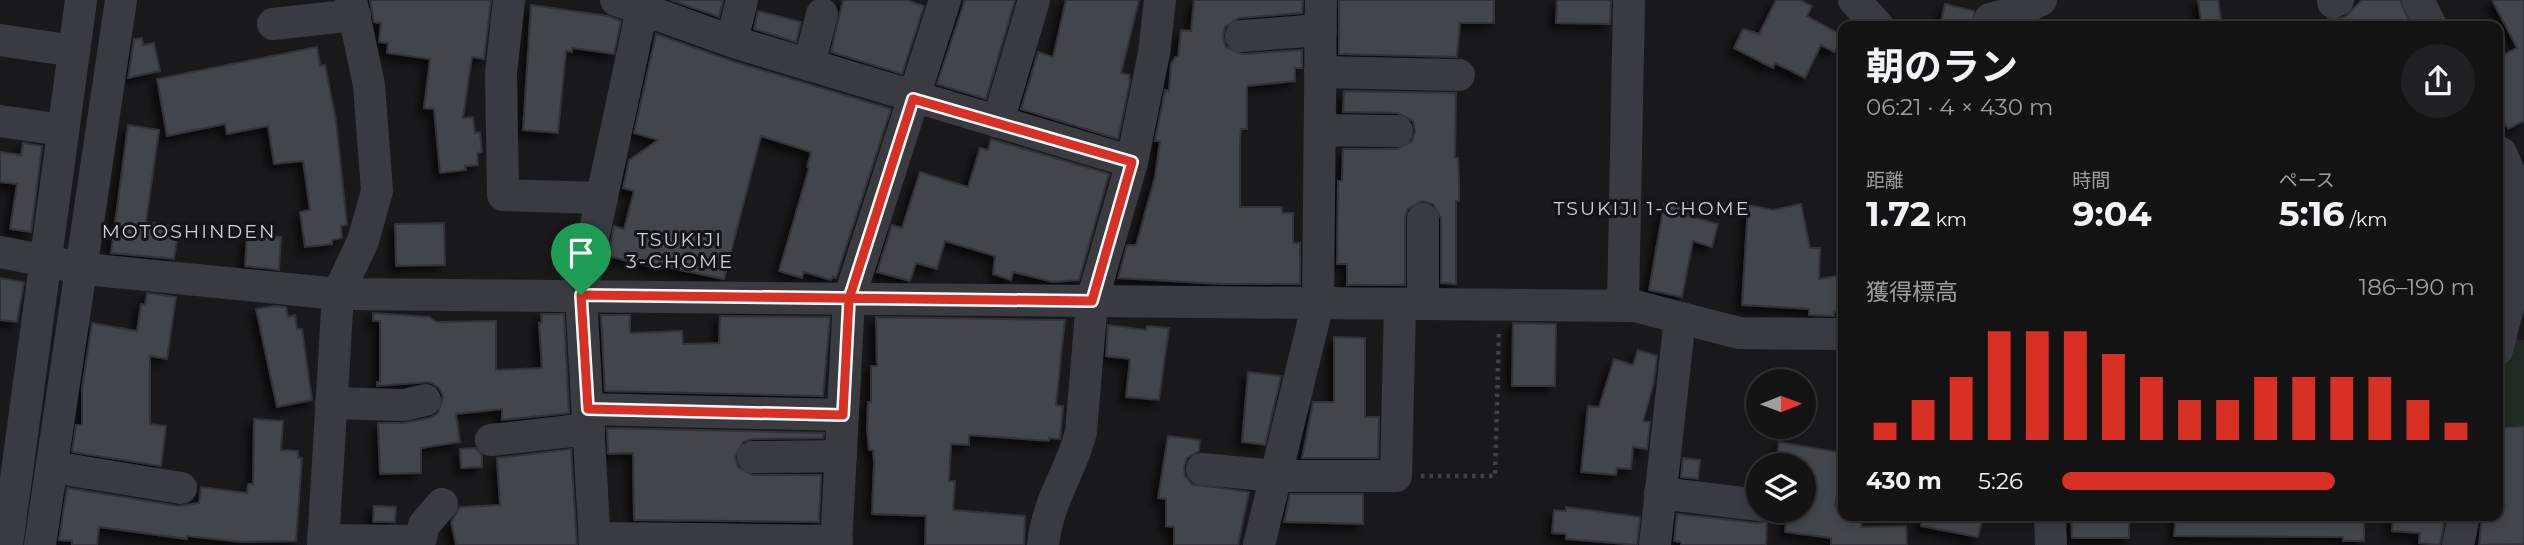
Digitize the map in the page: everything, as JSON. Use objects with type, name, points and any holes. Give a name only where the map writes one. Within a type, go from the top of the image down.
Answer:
[{"type":"street","points":[[7,545],[11,442],[45,261],[81,0]]},
{"type":"street","points":[[40,545],[121,0]]},
{"type":"street","points":[[509,0],[501,73],[503,195],[602,198]]},
{"type":"street","points":[[732,41],[743,0]]},
{"type":"street","points":[[945,0],[913,99],[849,299],[837,543],[595,542],[581,295],[602,198],[634,3],[732,41],[913,99],[1132,162]]},
{"type":"street","points":[[998,122],[1034,0]]},
{"type":"street","points":[[1043,545],[1046,518],[1076,451],[1081,432],[1092,301],[1132,162],[1154,53],[1160,0]]},
{"type":"street","points":[[1623,306],[1629,0]]},
{"type":"street","points":[[1854,0],[1873,21]]},
{"type":"street","points":[[1991,15],[2014,13],[2041,0]]},
{"type":"street","points":[[2418,0],[2428,21]]},
{"type":"street","points":[[273,24],[353,8],[369,85],[377,191],[363,242],[338,294],[323,542],[419,543],[424,525],[434,509],[442,504]]},
{"type":"street","points":[[809,65],[822,14]]},
{"type":"street","points":[[1241,36],[1321,15],[1318,303],[1259,545]]},
{"type":"street","points":[[0,40],[74,51]]},
{"type":"street","points":[[1320,72],[1459,75]]},
{"type":"street","points":[[0,121],[63,130]]},
{"type":"street","points":[[1320,130],[1397,131]]},
{"type":"street","points":[[2504,151],[2516,188],[2518,249],[2508,335]]},
{"type":"street","points":[[1202,469],[1276,476],[1396,476],[1423,219]]},
{"type":"street","points":[[0,252],[80,268],[338,294],[1623,306],[1739,333],[1838,334]]},
{"type":"street","points":[[1655,545],[1680,318]]},
{"type":"street","points":[[331,403],[404,405],[425,400]]},
{"type":"street","points":[[491,440],[588,419],[843,415]]},
{"type":"street","points":[[753,457],[841,456]]},
{"type":"street","points":[[53,467],[181,488]]},
{"type":"street","points":[[1660,494],[1746,504]]},
{"type":"street","points":[[2050,521],[2051,545]]},
{"type":"street","points":[[2458,545],[2463,521]]},
{"type":"path","points":[[1396,476],[1495,476],[1499,305]]},
{"type":"shaded area","points":[[2505,337],[2524,340],[2524,425],[2503,426]]},
{"type":"building","points":[[370,0],[491,0],[484,59],[472,57],[463,118],[473,117],[475,133],[480,132],[482,152],[477,153],[478,165],[465,166],[466,170],[440,173],[434,109],[424,108],[430,59],[387,53],[388,43],[379,42],[381,23],[374,22]]},
{"type":"building","points":[[671,0],[723,0],[719,17]]},
{"type":"building","points":[[843,0],[906,0],[924,6],[902,74],[831,52]]},
{"type":"building","points":[[965,0],[1015,0],[986,99],[937,84]]},
{"type":"building","points":[[1066,0],[1139,0],[1121,73],[1129,75],[1130,81],[1118,139],[1021,109],[1038,52],[1053,57]]},
{"type":"building","points":[[1194,0],[1303,0],[1302,13],[1239,18],[1225,27],[1223,37],[1226,47],[1242,54],[1302,50],[1302,68],[1295,68],[1295,81],[1247,86],[1247,129],[1241,129],[1240,139],[1240,207],[1282,207],[1282,213],[1293,213],[1293,243],[1300,243],[1300,284],[1221,284],[1118,278],[1127,245],[1136,245],[1155,177],[1160,141],[1155,141],[1165,90],[1169,91],[1171,64],[1175,57],[1178,57],[1181,30],[1191,31]]},
{"type":"building","points":[[1339,0],[1494,0],[1494,23],[1460,23],[1457,57],[1339,54]]},
{"type":"building","points":[[1557,0],[1611,0],[1610,24],[1556,23]]},
{"type":"building","points":[[1776,0],[1800,0],[1812,6],[1807,16],[1838,33],[1838,45],[1834,52],[1821,45],[1805,78],[1775,63],[1773,68],[1734,48],[1743,29],[1759,34]]},
{"type":"building","points":[[2198,0],[2218,0],[2221,21],[2201,21]]},
{"type":"building","points":[[2362,0],[2400,0],[2409,21],[2323,21],[2345,17]]},
{"type":"building","points":[[2492,0],[2524,0],[2524,121],[2508,129],[2506,125],[2503,126],[2503,55],[2517,48]]},
{"type":"building","points":[[1945,4],[1974,11],[1974,21],[1941,21]]},
{"type":"building","points":[[531,5],[608,16],[621,21],[614,54],[572,48],[572,52],[566,51],[558,133],[523,130]]},
{"type":"building","points":[[758,11],[801,22],[796,42],[754,29]]},
{"type":"building","points":[[656,34],[732,61],[891,109],[836,278],[831,280],[804,272],[802,278],[779,271],[809,168],[807,167],[811,152],[761,136],[724,279],[661,266],[660,269],[608,256],[614,226],[624,229],[634,191],[623,188],[629,160],[658,140],[634,133]]},
{"type":"building","points":[[142,38],[143,45],[154,43],[160,71],[128,78],[134,39]]},
{"type":"building","points":[[317,47],[320,66],[325,65],[336,121],[347,225],[341,226],[342,238],[332,240],[332,244],[305,247],[300,212],[310,210],[303,161],[274,164],[268,126],[227,134],[225,124],[167,136],[157,79]]},
{"type":"building","points":[[1344,91],[1456,93],[1455,158],[1458,158],[1459,201],[1456,201],[1456,284],[1441,283],[1441,218],[1433,204],[1422,201],[1408,209],[1405,218],[1405,285],[1347,285],[1347,264],[1337,264],[1338,181],[1342,181],[1343,149],[1397,149],[1412,141],[1415,131],[1413,121],[1398,113],[1343,112]]},
{"type":"building","points":[[128,125],[159,130],[146,222],[179,227],[174,259],[111,253]]},
{"type":"building","points":[[991,139],[1109,174],[1079,280],[1053,282],[1013,272],[1011,280],[993,274],[995,256],[945,241],[937,269],[916,263],[910,281],[877,272],[892,225],[902,228],[920,172],[968,187],[980,148],[988,150]]},
{"type":"building","points":[[23,143],[42,146],[31,232],[10,229],[17,184],[0,182],[0,152],[21,155]]},
{"type":"building","points":[[1687,202],[1688,216],[1718,224],[1712,247],[1693,241],[1682,297],[1649,290],[1664,204]]},
{"type":"building","points":[[1801,204],[1810,248],[1820,248],[1819,279],[1838,276],[1838,312],[1834,312],[1834,316],[1809,315],[1809,309],[1742,305],[1748,205],[1773,210]]},
{"type":"building","points":[[444,223],[445,265],[396,266],[395,224]]},
{"type":"building","points":[[247,235],[281,237],[279,270],[245,266]]},
{"type":"building","points":[[0,278],[24,282],[17,322],[0,320]]},
{"type":"building","points":[[147,293],[176,297],[167,359],[150,356],[150,424],[166,426],[161,466],[72,452],[76,425],[82,425],[82,388],[92,323],[137,331],[141,304],[145,305]]},
{"type":"building","points":[[286,307],[288,317],[295,315],[297,329],[302,329],[312,400],[277,407],[256,309]]},
{"type":"building","points":[[373,313],[429,317],[437,322],[496,321],[496,370],[542,368],[539,323],[542,322],[541,314],[564,314],[569,413],[502,420],[502,409],[456,414],[460,442],[421,448],[421,473],[380,474],[378,423],[404,423],[430,418],[438,413],[443,396],[439,388],[430,382],[377,386],[377,382],[380,382],[380,321],[373,321]]},
{"type":"building","points":[[601,315],[630,315],[630,333],[682,331],[683,344],[719,343],[720,316],[830,317],[823,396],[605,391]]},
{"type":"building","points":[[876,317],[1065,320],[1056,405],[1063,406],[1060,439],[1049,438],[1049,441],[969,435],[969,445],[951,444],[949,481],[955,481],[953,510],[1025,516],[1024,545],[925,545],[926,516],[872,514],[874,463],[873,450],[869,450],[867,429],[868,402],[871,402],[871,366],[877,366]]},
{"type":"building","points":[[1513,323],[1556,324],[1555,386],[1512,386]]},
{"type":"building","points":[[1108,325],[1146,330],[1147,326],[1169,328],[1159,400],[1126,397],[1130,359],[1106,356]]},
{"type":"building","points":[[1334,337],[1365,338],[1365,417],[1379,417],[1378,458],[1302,458],[1313,402],[1334,402]]},
{"type":"building","points":[[1638,350],[1657,356],[1654,382],[1643,421],[1650,422],[1647,449],[1633,447],[1631,469],[1617,468],[1616,475],[1581,472],[1588,406],[1599,407],[1614,359],[1633,365]]},
{"type":"building","points":[[1248,372],[1281,376],[1265,445],[1242,442]]},
{"type":"building","points":[[254,419],[283,421],[281,450],[298,451],[298,458],[302,458],[296,541],[242,542],[187,536],[187,539],[99,527],[97,545],[72,545],[72,541],[59,540],[67,488],[178,506],[199,503],[201,487],[247,493],[248,484],[253,484]]},
{"type":"building","points":[[2524,426],[2524,544],[2479,545],[2481,521],[2503,521],[2503,428]]},
{"type":"building","points":[[607,428],[824,433],[823,438],[752,439],[743,442],[735,457],[738,467],[753,475],[821,475],[819,522],[634,520],[633,453],[608,454]]},
{"type":"building","points":[[1168,436],[1200,440],[1199,451],[1187,458],[1184,467],[1185,476],[1192,484],[1249,492],[1238,545],[1174,545],[1174,527],[1166,526],[1166,499],[1158,498]]},
{"type":"building","points":[[1779,442],[1838,452],[1835,506],[1838,506],[1838,521],[1862,521],[1861,527],[1906,526],[1907,545],[1831,545],[1831,538],[1785,532],[1786,523],[1816,523],[1816,453],[1778,453]]},
{"type":"building","points":[[475,448],[482,455],[482,467],[461,468],[460,449]]},
{"type":"building","points":[[571,449],[577,545],[456,545],[451,522],[460,507],[500,505],[497,458]]},
{"type":"building","points":[[1683,458],[1700,460],[1698,479],[1681,477]]},
{"type":"building","points":[[1290,494],[1363,494],[1363,524],[1284,522]]},
{"type":"building","points":[[374,506],[396,507],[395,522],[373,522]]},
{"type":"building","points":[[1566,507],[1640,517],[1637,545],[1566,539],[1566,534],[1552,533],[1554,510],[1566,511]]},
{"type":"building","points":[[1677,514],[1767,523],[1766,545],[1681,545],[1681,542],[1674,541]]},
{"type":"building","points":[[1922,521],[1982,521],[1978,537],[1921,526]]},
{"type":"building","points":[[2071,521],[2129,521],[2129,538],[2072,538]]},
{"type":"building","points":[[2176,521],[2364,521],[2364,541],[2343,541],[2343,537],[2174,536]]},
{"type":"building","points":[[2393,521],[2444,521],[2440,545],[2419,543],[2420,533],[2392,531]]},
{"type":"district","name":"TSUKIJI 1-CHOME","points":[[1652,208]]},
{"type":"district","name":"MOTOSHINDEN","points":[[189,231]]},
{"type":"district","name":"TSUKIJI 3-CHOME","points":[[680,250]]},
{"type":"route","points":[[581,295],[588,409],[843,415],[849,299],[913,99],[1132,162],[1092,301],[1013,299],[849,299],[581,295]]}]
